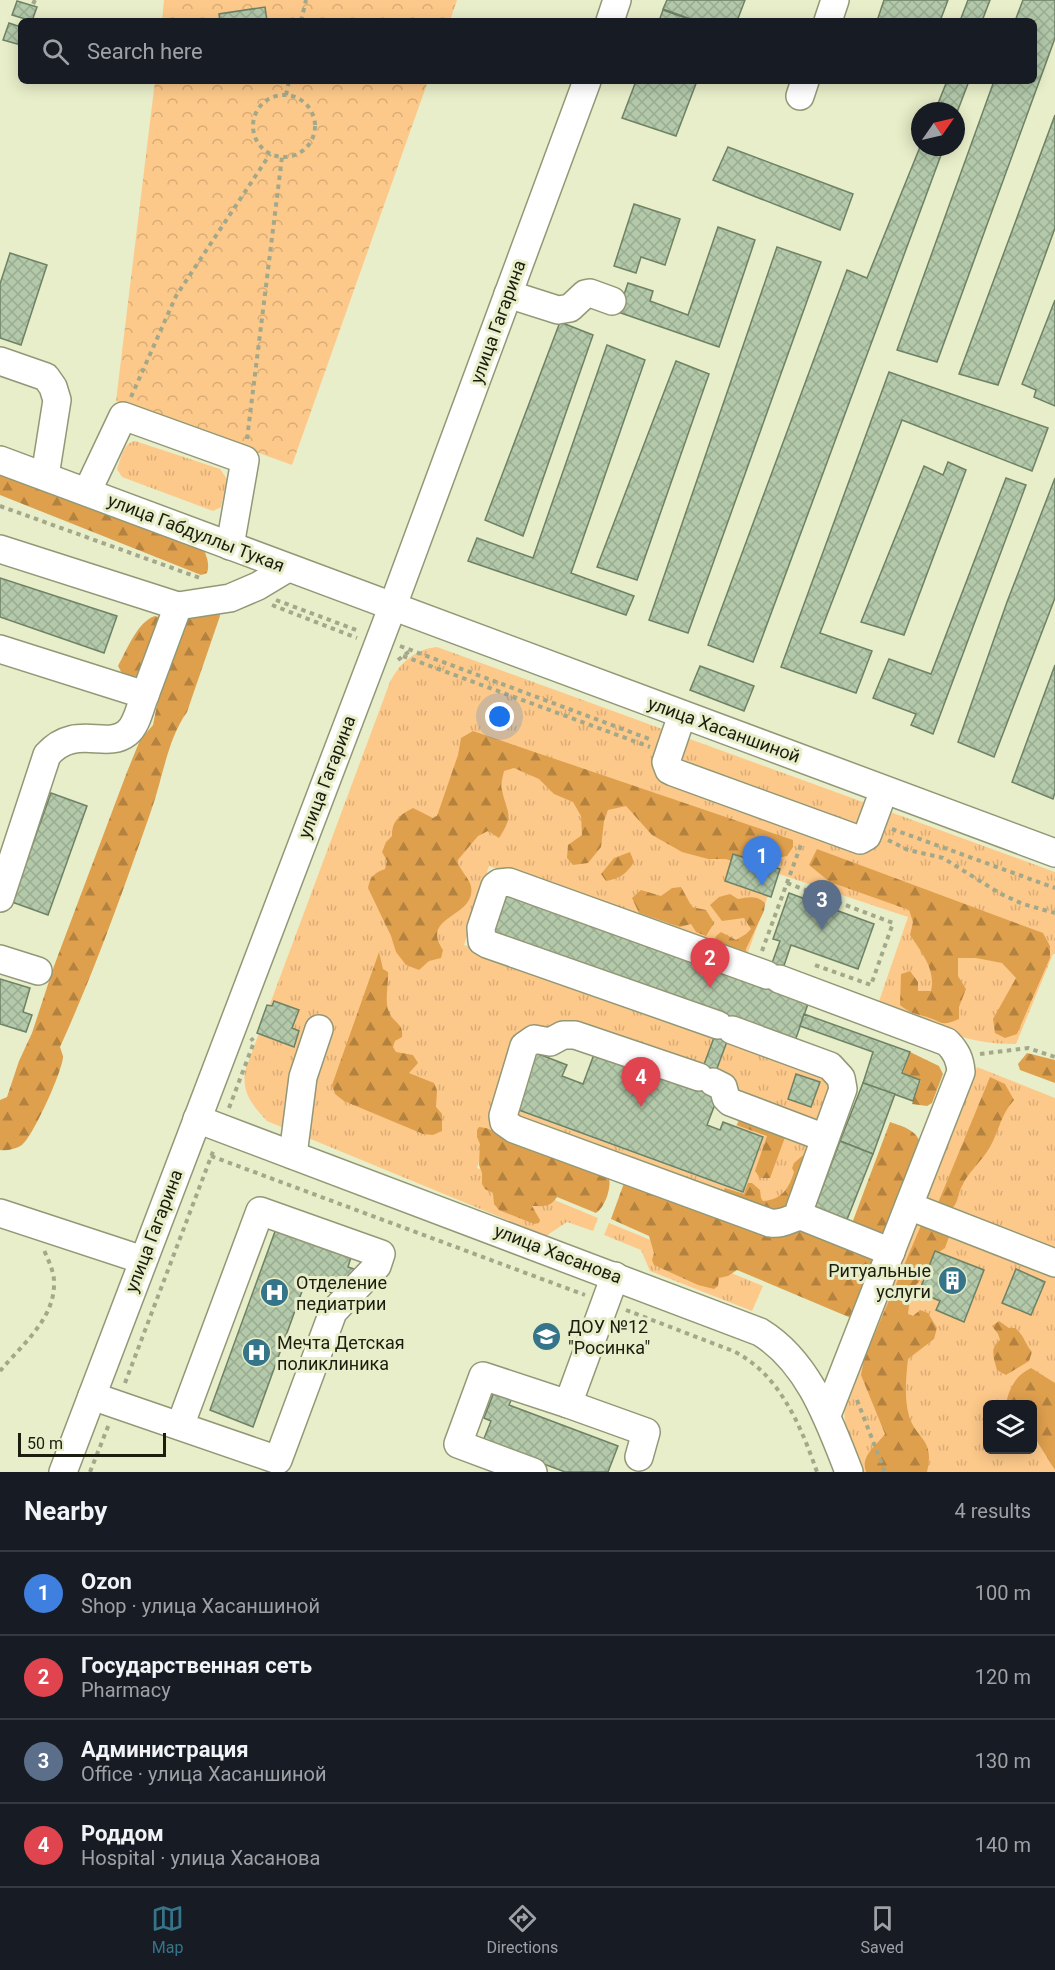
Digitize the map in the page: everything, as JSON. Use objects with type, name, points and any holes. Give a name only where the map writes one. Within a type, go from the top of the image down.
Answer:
[{"type":"street","points":[[611,18],[617,0]]},
{"type":"street","points":[[829,18],[835,0]]},
{"type":"street","name":"улица Гагарина","points":[[63,1472],[392,608],[586,84]]},
{"type":"street","points":[[508,294],[558,310],[570,308],[585,294],[590,293],[612,301]]},
{"type":"street","points":[[0,361],[46,377],[53,387],[57,400],[45,476]]},
{"type":"street","points":[[87,492],[123,416],[244,460],[230,546]]},
{"type":"street","name":"улица Габдуллы Тукая","points":[[0,460],[392,608]]},
{"type":"street","points":[[0,549],[178,606],[230,598],[288,568]]},
{"type":"street","points":[[1,890],[47,755],[65,740],[118,738],[133,726],[178,606]]},
{"type":"street","name":"улица Хасаншиной","points":[[392,608],[1055,854]]},
{"type":"street","points":[[0,649],[145,695]]},
{"type":"street","points":[[682,715],[666,762],[669,770],[809,822],[860,840],[867,836],[884,790]]},
{"type":"street","points":[[801,1216],[800,1208],[843,1089],[837,1072],[830,1066],[725,1027],[487,944],[482,941],[480,933],[495,886],[509,882],[767,975],[947,1042],[958,1056],[961,1072],[827,1415]]},
{"type":"street","points":[[0,959],[38,971]]},
{"type":"street","points":[[293,1155],[303,1077],[319,1029]]},
{"type":"street","points":[[825,1138],[730,1102],[726,1098],[723,1087],[706,1079],[575,1035],[563,1035],[550,1042],[534,1039],[524,1046],[502,1116],[504,1122],[514,1129],[770,1223],[778,1224],[801,1216],[891,1252]]},
{"type":"street","name":"улица Хасанова","points":[[197,1119],[748,1326],[773,1340],[797,1366],[827,1415],[849,1472]]},
{"type":"street","points":[[909,1206],[978,1246],[1055,1263]]},
{"type":"street","points":[[92,1396],[278,1460],[333,1312],[377,1266],[381,1254],[260,1211],[180,1426]]},
{"type":"street","points":[[0,1213],[144,1260]]},
{"type":"street","points":[[568,1404],[615,1276]]},
{"type":"street","points":[[533,1472],[458,1444],[483,1376],[646,1432],[639,1456]]},
{"type":"path","points":[[303,18],[306,0]]},
{"type":"path","points":[[286,95],[288,84]]},
{"type":"path","points":[[286,95],[297,98],[306,105],[312,114],[315,126],[312,139],[305,149],[294,155],[282,157],[270,154],[260,146],[254,135],[253,123],[257,111],[265,102],[275,96],[286,95]]},
{"type":"path","points":[[123,416],[176,296],[270,154]]},
{"type":"path","points":[[244,460],[282,157]]},
{"type":"path","points":[[0,506],[210,582]]},
{"type":"path","points":[[243,593],[278,600],[671,747]]},
{"type":"path","points":[[872,821],[1055,888]]},
{"type":"path","points":[[767,975],[787,884],[809,822]]},
{"type":"path","points":[[787,884],[892,923],[871,985],[815,965]]},
{"type":"path","points":[[958,1056],[1028,1048],[1055,1057]]},
{"type":"path","points":[[212,1156],[606,1302],[747,1358],[761,1369],[784,1399],[807,1443],[817,1472]]},
{"type":"path","points":[[0,1371],[39,1325],[50,1306],[54,1285],[52,1269],[32,1223]]},
{"type":"path","points":[[854,1394],[885,1472]]},
{"type":"green space","points":[[164,0],[457,0],[451,18],[162,18]]},
{"type":"green space","points":[[155,84],[427,84],[292,465],[116,401]]},
{"type":"green space","points":[[135,441],[220,469],[227,479],[221,507],[213,511],[122,477],[117,469],[121,456],[125,448]]},
{"type":"green space","points":[[0,468],[199,540],[208,560],[207,573],[201,575],[0,495]]},
{"type":"green space","points":[[219,610],[220,616],[187,712],[170,747],[119,901],[60,1047],[63,1056],[62,1063],[53,1087],[40,1116],[22,1145],[17,1148],[0,1150],[0,1100],[7,1097],[19,1061],[32,1033],[54,966],[140,740],[153,725],[159,695],[182,623],[199,612]]},
{"type":"green space","points":[[155,616],[162,618],[146,671],[125,679],[118,666],[138,630]]},
{"type":"green space","points":[[437,647],[1055,872],[1055,954],[1053,954],[1016,1044],[963,1037],[877,1007],[908,917],[776,873],[746,958],[489,866],[464,945],[819,1072],[832,1082],[817,1123],[526,1028],[477,1168],[598,1218],[593,1231],[567,1222],[546,1236],[267,1121],[249,1098],[245,1086],[245,1071],[390,682],[409,658],[429,648]]},
{"type":"green space","points":[[473,731],[793,840],[793,847],[787,856],[774,861],[765,873],[726,859],[708,859],[682,852],[652,835],[626,806],[608,810],[604,821],[601,847],[588,863],[573,865],[567,858],[568,845],[582,835],[581,816],[573,802],[554,794],[539,779],[514,768],[504,771],[501,785],[508,814],[507,824],[499,838],[488,831],[478,836],[457,861],[470,883],[471,897],[466,905],[443,923],[438,930],[438,939],[443,950],[441,958],[429,961],[419,970],[406,965],[396,952],[391,936],[368,888],[374,876],[385,869],[387,861],[382,852],[386,842],[392,836],[393,826],[398,819],[413,808],[433,818],[437,816],[458,755],[461,738]]},
{"type":"green space","points":[[817,849],[1043,933],[1050,946],[1050,958],[1017,1034],[1005,1038],[995,1033],[993,1019],[1016,978],[1002,963],[976,958],[958,958],[958,976],[966,989],[959,1007],[959,1019],[942,1023],[910,1012],[900,1005],[901,974],[910,971],[918,982],[918,991],[931,991],[932,983],[927,962],[910,935],[913,922],[909,910],[830,882],[809,865]]},
{"type":"green space","points":[[630,852],[634,862],[628,870],[619,877],[606,881],[601,874],[614,858]]},
{"type":"green space","points":[[681,887],[692,907],[706,910],[714,923],[706,936],[696,932],[691,924],[680,927],[639,913],[632,898],[641,890],[661,896],[672,888]]},
{"type":"green space","points":[[730,894],[738,899],[756,898],[765,903],[764,911],[745,951],[714,942],[716,936],[721,932],[736,940],[751,929],[744,918],[722,921],[710,905],[719,897]]},
{"type":"green space","points":[[379,952],[383,969],[388,972],[388,1008],[402,1032],[402,1037],[395,1041],[393,1047],[396,1052],[413,1055],[418,1063],[409,1073],[434,1083],[437,1091],[436,1107],[442,1114],[442,1131],[433,1135],[423,1134],[344,1101],[335,1094],[332,1085]]},
{"type":"green space","points":[[910,1052],[939,1066],[943,1074],[932,1103],[927,1106],[912,1104],[921,1080],[903,1073]]},
{"type":"green space","points":[[1027,1053],[1055,1060],[1055,1083],[1020,1070],[1018,1064]]},
{"type":"green space","points":[[977,1067],[1055,1098],[1055,1257],[922,1205]]},
{"type":"green space","points":[[990,1077],[1005,1084],[1014,1100],[1003,1117],[990,1147],[965,1181],[956,1202],[949,1211],[938,1203]]},
{"type":"green space","points":[[516,1110],[743,1193],[764,1136],[736,1126],[742,1110],[801,1133],[811,1151],[779,1215],[508,1116]]},
{"type":"green space","points":[[742,1113],[787,1132],[770,1178],[760,1178],[755,1171],[767,1136],[737,1125]]},
{"type":"green space","points":[[890,1122],[914,1133],[921,1146],[888,1230],[880,1234],[851,1226]]},
{"type":"green space","points":[[479,1127],[608,1175],[609,1190],[602,1206],[596,1213],[557,1197],[549,1205],[532,1206],[540,1220],[539,1223],[534,1224],[499,1210],[494,1204],[493,1193],[485,1189],[482,1184],[479,1165],[480,1144],[477,1137]]},
{"type":"green space","points":[[802,1156],[806,1156],[792,1204],[779,1214],[723,1192],[725,1188],[744,1194],[748,1183],[752,1183],[760,1190],[763,1201],[780,1196],[790,1183],[794,1163]]},
{"type":"green space","points":[[624,1183],[800,1223],[878,1251],[851,1318],[737,1270],[728,1276],[719,1278],[718,1286],[714,1289],[698,1285],[654,1265],[652,1260],[654,1253],[649,1236],[611,1219]]},
{"type":"green space","points":[[920,1217],[1055,1273],[1055,1472],[861,1472],[845,1423],[844,1407]]},
{"type":"green space","points":[[609,1223],[763,1286],[752,1311],[650,1271],[641,1250],[604,1235]]},
{"type":"green space","points":[[922,1223],[950,1234],[945,1248],[939,1252],[918,1283],[911,1289],[908,1314],[913,1316],[920,1310],[928,1313],[937,1328],[934,1339],[908,1359],[907,1373],[907,1409],[912,1424],[929,1452],[927,1472],[866,1472],[867,1456],[885,1434],[861,1375],[864,1359]]},
{"type":"green space","points":[[999,1321],[1009,1328],[1015,1328],[1032,1352],[1029,1361],[1006,1375],[997,1370],[994,1358],[994,1347],[1000,1340],[992,1326]]},
{"type":"green space","points":[[1031,1368],[1055,1383],[1055,1470],[1037,1441],[1037,1400],[1007,1400],[1014,1383],[1021,1374]]},
{"type":"building","points":[[667,0],[745,0],[738,18],[688,18],[663,9]]},
{"type":"building","points":[[884,0],[948,0],[941,18],[878,18]]},
{"type":"building","points":[[968,0],[990,0],[983,18],[961,18]]},
{"type":"building","points":[[1023,0],[1055,0],[1055,38],[937,362],[897,350],[993,84],[1037,84],[1037,18],[1016,18]]},
{"type":"building","points":[[17,1],[37,7],[33,18],[12,15]]},
{"type":"building","points":[[265,7],[267,18],[220,18],[219,14]]},
{"type":"building","points":[[663,10],[686,18],[660,18]]},
{"type":"building","points":[[9,23],[18,26],[18,44],[3,40]]},
{"type":"building","points":[[635,84],[696,84],[676,136],[622,118]]},
{"type":"building","points":[[946,84],[968,84],[961,102],[939,102]]},
{"type":"building","points":[[1055,115],[1055,228],[998,385],[959,374]]},
{"type":"building","points":[[728,147],[853,194],[840,230],[713,180]]},
{"type":"building","points":[[916,156],[941,156],[753,662],[708,645],[847,270],[867,278]]},
{"type":"building","points":[[634,204],[680,219],[665,265],[641,257],[636,273],[614,266]]},
{"type":"building","points":[[718,227],[755,240],[719,347],[618,312],[628,283],[653,291],[650,301],[688,315]]},
{"type":"building","points":[[777,247],[821,262],[688,633],[649,620]]},
{"type":"building","points":[[10,253],[47,265],[21,345],[0,338],[0,284]]},
{"type":"building","points":[[1055,300],[1055,406],[1034,397],[1036,390],[1022,384]]},
{"type":"building","points":[[560,322],[593,335],[523,536],[485,520]]},
{"type":"building","points":[[607,345],[645,360],[571,573],[634,596],[626,615],[468,561],[477,538],[533,558]]},
{"type":"building","points":[[676,361],[709,374],[637,580],[597,567]]},
{"type":"building","points":[[889,372],[1048,428],[1032,471],[902,420],[820,633],[872,651],[856,693],[781,667]]},
{"type":"building","points":[[948,462],[966,470],[904,635],[861,622],[924,466],[943,475]]},
{"type":"building","points":[[1006,478],[1026,485],[933,734],[911,725],[916,714],[873,698],[889,659],[931,674]]},
{"type":"building","points":[[1055,478],[1055,598],[994,757],[958,742],[1007,602]]},
{"type":"building","points":[[0,578],[117,616],[104,653],[0,617]]},
{"type":"building","points":[[1055,665],[1055,793],[1053,799],[1012,782]]},
{"type":"building","points":[[700,666],[754,686],[744,711],[690,690]]},
{"type":"building","points":[[51,793],[87,806],[48,915],[12,902]]},
{"type":"building","points":[[733,854],[780,869],[771,897],[725,881]]},
{"type":"building","points":[[505,893],[763,988],[780,941],[773,939],[789,893],[874,924],[858,969],[791,945],[775,992],[808,1004],[795,1041],[735,1020],[709,1090],[719,1094],[707,1125],[720,1130],[723,1122],[763,1137],[743,1192],[516,1109],[536,1053],[567,1065],[562,1076],[583,1084],[596,1049],[696,1086],[722,1016],[491,931]]},
{"type":"building","points":[[0,979],[30,988],[23,1012],[32,1015],[26,1032],[0,1024]]},
{"type":"building","points":[[274,1001],[299,1010],[292,1028],[299,1031],[294,1047],[257,1033],[267,1005],[272,1006]]},
{"type":"building","points":[[804,1014],[910,1052],[902,1073],[920,1080],[913,1101],[863,1083],[873,1052],[800,1026]]},
{"type":"building","points":[[796,1074],[820,1082],[811,1107],[788,1099]]},
{"type":"building","points":[[863,1083],[895,1094],[873,1154],[840,1141]]},
{"type":"building","points":[[840,1141],[873,1154],[846,1222],[814,1210]]},
{"type":"building","name":"Мечта Детская поликлиника","points":[[277,1226],[352,1254],[348,1267],[354,1269],[348,1284],[342,1282],[337,1295],[305,1283],[253,1427],[210,1410]]},
{"type":"building","name":"Ритуальные услуги","points":[[935,1251],[984,1270],[964,1322],[936,1310],[940,1301],[919,1292]]},
{"type":"building","points":[[1016,1269],[1045,1282],[1031,1315],[1002,1303]]},
{"type":"building","points":[[497,1384],[515,1391],[509,1405],[618,1446],[608,1472],[565,1472],[483,1441],[491,1421],[484,1418]]},
{"type":"place","name":"Ozon","points":[[762,886]]},
{"type":"place","name":"Администрация","points":[[822,930]]},
{"type":"place","name":"Государственная сеть","points":[[710,988]]},
{"type":"place","name":"Роддом","points":[[641,1107]]},
{"type":"place","name":"Ритуальные услуги","points":[[952,1281]]},
{"type":"place","name":"Отделение педиатрии","points":[[275,1293]]},
{"type":"place","name":"ДОУ №12 \"Росинка\"","points":[[547,1337]]},
{"type":"place","name":"Мечта Детская поликлиника","points":[[256,1353]]}]
